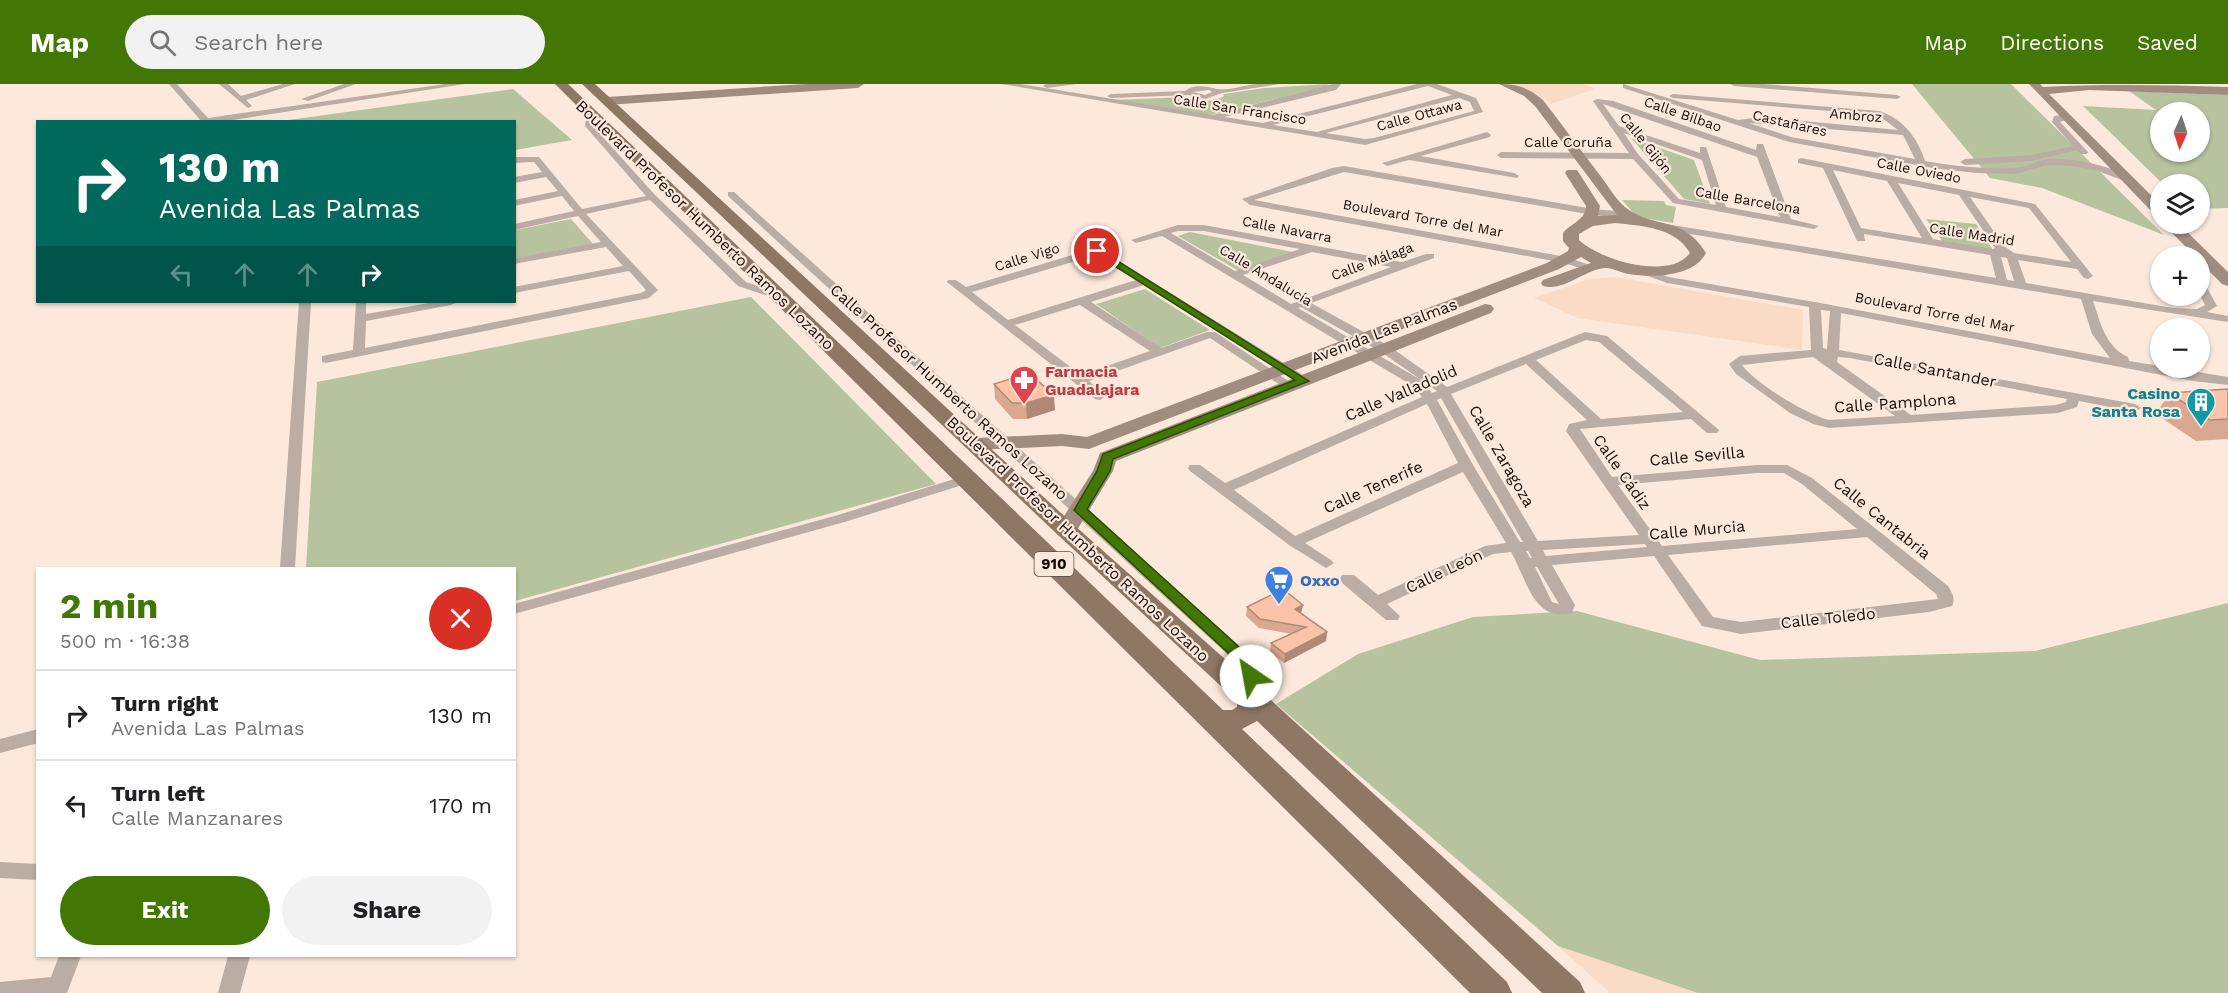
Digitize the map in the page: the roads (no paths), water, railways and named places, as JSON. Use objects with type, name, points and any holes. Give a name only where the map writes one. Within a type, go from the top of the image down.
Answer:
[{"type":"main road","name":"Boulevard Profesor Humberto Ramos Lozano","points":[[561,84],[601,100],[895,358],[972,441],[1066,530],[1251,698],[1567,993]]},
{"type":"main road","name":"Boulevard Profesor Humberto Ramos Lozano","points":[[601,100],[776,295],[967,478],[1494,993]]},
{"type":"main road","points":[[881,396],[895,391],[908,392],[946,429],[972,441]]},
{"type":"main road","points":[[1212,718],[1228,721],[1243,718],[1251,709],[1251,698]]},
{"type":"street","points":[[173,84],[206,120]]},
{"type":"street","points":[[240,99],[291,84]]},
{"type":"street","points":[[226,85],[240,99],[260,112],[352,84]]},
{"type":"street","points":[[213,120],[461,84]]},
{"type":"street","points":[[601,100],[798,84]]},
{"type":"street","points":[[601,100],[858,84]]},
{"type":"street","name":"Calle San Francisco","points":[[1005,84],[1365,142]]},
{"type":"street","points":[[1020,88],[1072,84]]},
{"type":"street","points":[[1150,84],[1157,94]]},
{"type":"street","points":[[1081,98],[1157,94],[1205,86],[1218,91],[1242,86],[1276,84]]},
{"type":"street","points":[[1209,118],[1333,88],[1337,84]]},
{"type":"street","points":[[1258,126],[1428,84],[1460,95]]},
{"type":"street","points":[[1734,84],[1894,93],[1904,104]]},
{"type":"street","points":[[1809,87],[1850,84]]},
{"type":"street","points":[[2159,84],[2228,89]]},
{"type":"street","points":[[1498,85],[1531,96],[1538,111],[1566,153],[1592,202],[1589,217]]},
{"type":"street","name":"Castañares","points":[[1626,86],[1789,139],[1919,162]]},
{"type":"street","points":[[2044,87],[2228,89]]},
{"type":"street","points":[[2044,87],[2062,117],[2150,202]]},
{"type":"street","points":[[2044,87],[2150,185]]},
{"type":"street","points":[[1189,89],[1199,97],[1210,97],[1218,91]]},
{"type":"street","points":[[1313,134],[1460,95]]},
{"type":"street","name":"Calle Ottawa","points":[[1365,142],[1376,141],[1480,111],[1473,100],[1460,95]]},
{"type":"street","points":[[1661,97],[1686,96],[1875,112],[1886,115],[1905,133],[1917,149],[1919,162]]},
{"type":"street","points":[[601,100],[588,122],[590,126],[656,200],[742,284],[776,295]]},
{"type":"street","name":"Calle Gijón","points":[[1597,101],[1633,154],[1676,201]]},
{"type":"street","name":"Calle Bilbao","points":[[1597,101],[1610,103],[1700,135],[1760,150],[1787,221]]},
{"type":"street","points":[[2062,117],[2056,122],[2101,169]]},
{"type":"street","name":"Ambroz","points":[[1734,122],[1762,120],[1905,133]]},
{"type":"street","points":[[1616,128],[1705,158]]},
{"type":"street","points":[[1700,135],[1722,209]]},
{"type":"street","points":[[1492,142],[1521,187]]},
{"type":"street","name":"Calle Coruña","points":[[1387,163],[1492,142],[1566,153],[1633,154]]},
{"type":"street","points":[[1919,162],[1978,163],[2080,147]]},
{"type":"street","points":[[1566,153],[1627,215]]},
{"type":"street","points":[[1409,157],[1514,176]]},
{"type":"street","points":[[326,359],[645,296],[652,290],[583,217],[536,159],[519,159]]},
{"type":"street","points":[[2015,159],[2032,166]]},
{"type":"street","name":"Calle Oviedo","points":[[1802,161],[2032,206],[2085,271]]},
{"type":"street","points":[[1919,162],[1995,171],[2020,171],[2054,161],[2101,169],[2127,179]]},
{"type":"street","points":[[1978,163],[1983,168],[1995,171]]},
{"type":"street","name":"Calle Madrid","points":[[1826,165],[1859,235],[1997,250]]},
{"type":"street","name":"Boulevard Torre del Mar","points":[[1572,254],[1246,200],[1248,197],[1335,170],[1348,170],[1589,217]]},
{"type":"street","points":[[516,180],[548,174]]},
{"type":"street","points":[[1890,178],[1930,243]]},
{"type":"street","points":[[1962,192],[1997,250],[2002,282]]},
{"type":"street","points":[[516,202],[564,193]]},
{"type":"street","name":"Calle Profesor Humberto Ramos Lozano","points":[[730,194],[895,358],[1004,442],[1243,659],[1251,676],[1251,698]]},
{"type":"street","points":[[516,227],[583,217],[656,200]]},
{"type":"street","name":"Calle Barcelona","points":[[1676,201],[1814,226]]},
{"type":"street","points":[[1627,215],[1676,231],[1695,245],[1698,253],[1695,260],[1674,268],[1638,269],[1598,266],[1572,254],[1571,233],[1589,217],[1627,215]]},
{"type":"street","points":[[1589,217],[1655,224],[2228,319]]},
{"type":"street","name":"Calle Navarra","points":[[1136,240],[1186,227],[1204,228],[1404,266]]},
{"type":"street","name":"Calle Andalucía","points":[[1164,233],[1368,346]]},
{"type":"street","points":[[2200,234],[2228,261]]},
{"type":"street","points":[[516,261],[607,244]]},
{"type":"street","points":[[1086,244],[1288,378]]},
{"type":"street","points":[[1236,274],[1311,249]]},
{"type":"street","points":[[1997,250],[2012,256],[2021,285]]},
{"type":"street","name":"Calle Vigo","points":[[965,291],[1097,251]]},
{"type":"street","name":"Avenida Las Palmas","points":[[1107,457],[1288,378],[1368,346],[1572,254]]},
{"type":"street","name":"Calle Málaga","points":[[1296,305],[1430,256]]},
{"type":"street","name":"Calle Madrid","points":[[2012,256],[2085,271]]},
{"type":"street","name":"Avenida Las Palmas","points":[[1368,346],[1598,266]]},
{"type":"street","points":[[2210,266],[2228,281]]},
{"type":"street","points":[[516,290],[630,268]]},
{"type":"street","name":"Boulevard Torre del Mar","points":[[1638,269],[1667,280],[2223,380]]},
{"type":"street","points":[[1007,324],[1145,281]]},
{"type":"street","points":[[952,282],[1100,396]]},
{"type":"street","points":[[2086,297],[2104,346],[2111,355],[2121,360],[2150,365]]},
{"type":"street","points":[[1082,301],[1159,352]]},
{"type":"street","points":[[287,567],[305,303]]},
{"type":"street","points":[[358,352],[362,318],[361,303]]},
{"type":"street","points":[[362,318],[445,303]]},
{"type":"street","points":[[2173,311],[2199,312],[2211,306],[2210,304]]},
{"type":"street","points":[[1815,305],[1816,353]]},
{"type":"street","points":[[1836,309],[1832,358],[1908,419]]},
{"type":"street","points":[[1815,328],[1834,332]]},
{"type":"street","points":[[1080,380],[1211,334],[1288,378]]},
{"type":"street","name":"Calle Valladolid","points":[[1224,489],[1430,398],[1585,336],[1603,339],[1693,415]]},
{"type":"street","points":[[2018,343],[2088,352],[2098,351],[2104,346]]},
{"type":"street","name":"Calle Zaragoza","points":[[1368,346],[1436,382],[1445,392],[1543,562],[1565,602],[1566,609],[1551,609],[1545,602],[1430,398],[1417,383],[1368,346]]},
{"type":"street","name":"Calle Santander","points":[[1819,423],[1804,416],[1740,371],[1736,364],[1740,360],[1816,353],[1832,358],[2074,396],[2135,408]]},
{"type":"street","points":[[1529,360],[1598,422],[1693,415],[1712,430]]},
{"type":"street","name":"Avenida Las Palmas","points":[[972,441],[1062,440],[1089,443],[1288,378]]},
{"type":"street","name":"Calle Pamplona","points":[[1819,423],[1837,424],[2058,409],[2072,404],[2074,396]]},
{"type":"street","name":"Calle Cádiz","points":[[1598,422],[1578,425],[1573,429],[1574,435],[1610,481],[1647,539],[1708,622]]},
{"type":"street","points":[[1066,530],[1103,471],[1107,457],[1089,443]]},
{"type":"street","name":"Calle Tenerife","points":[[1294,542],[1466,465]]},
{"type":"street","points":[[1195,468],[1326,563]]},
{"type":"street","name":"Calle Sevilla","points":[[1610,481],[1757,469],[1787,470]]},
{"type":"street","name":"Calle Cantabria","points":[[1787,470],[1807,480],[1942,590],[1946,602]]},
{"type":"street","points":[[516,608],[843,518],[942,488],[967,478]]},
{"type":"street","name":"Calle Murcia","points":[[1525,563],[1872,532]]},
{"type":"street","name":"Calle Murcia","points":[[1515,547],[1647,539]]},
{"type":"street","name":"Calle León","points":[[1375,603],[1490,549],[1515,547]]},
{"type":"street","points":[[1348,579],[1392,616]]},
{"type":"street","name":"Calle Toledo","points":[[1708,622],[1741,628],[1929,607],[1946,602]]},
{"type":"street","points":[[0,746],[36,737]]},
{"type":"street","points":[[0,870],[36,872]]},
{"type":"street","points":[[0,992],[57,990],[70,957]]},
{"type":"street","points":[[229,993],[239,957]]},
{"type":"place","name":"Farmacia Guadalajara","points":[[1024,406]]},
{"type":"place","name":"Casino Santa Rosa","points":[[2201,428]]},
{"type":"place","name":"Oxxo","points":[[1279,606]]}]
